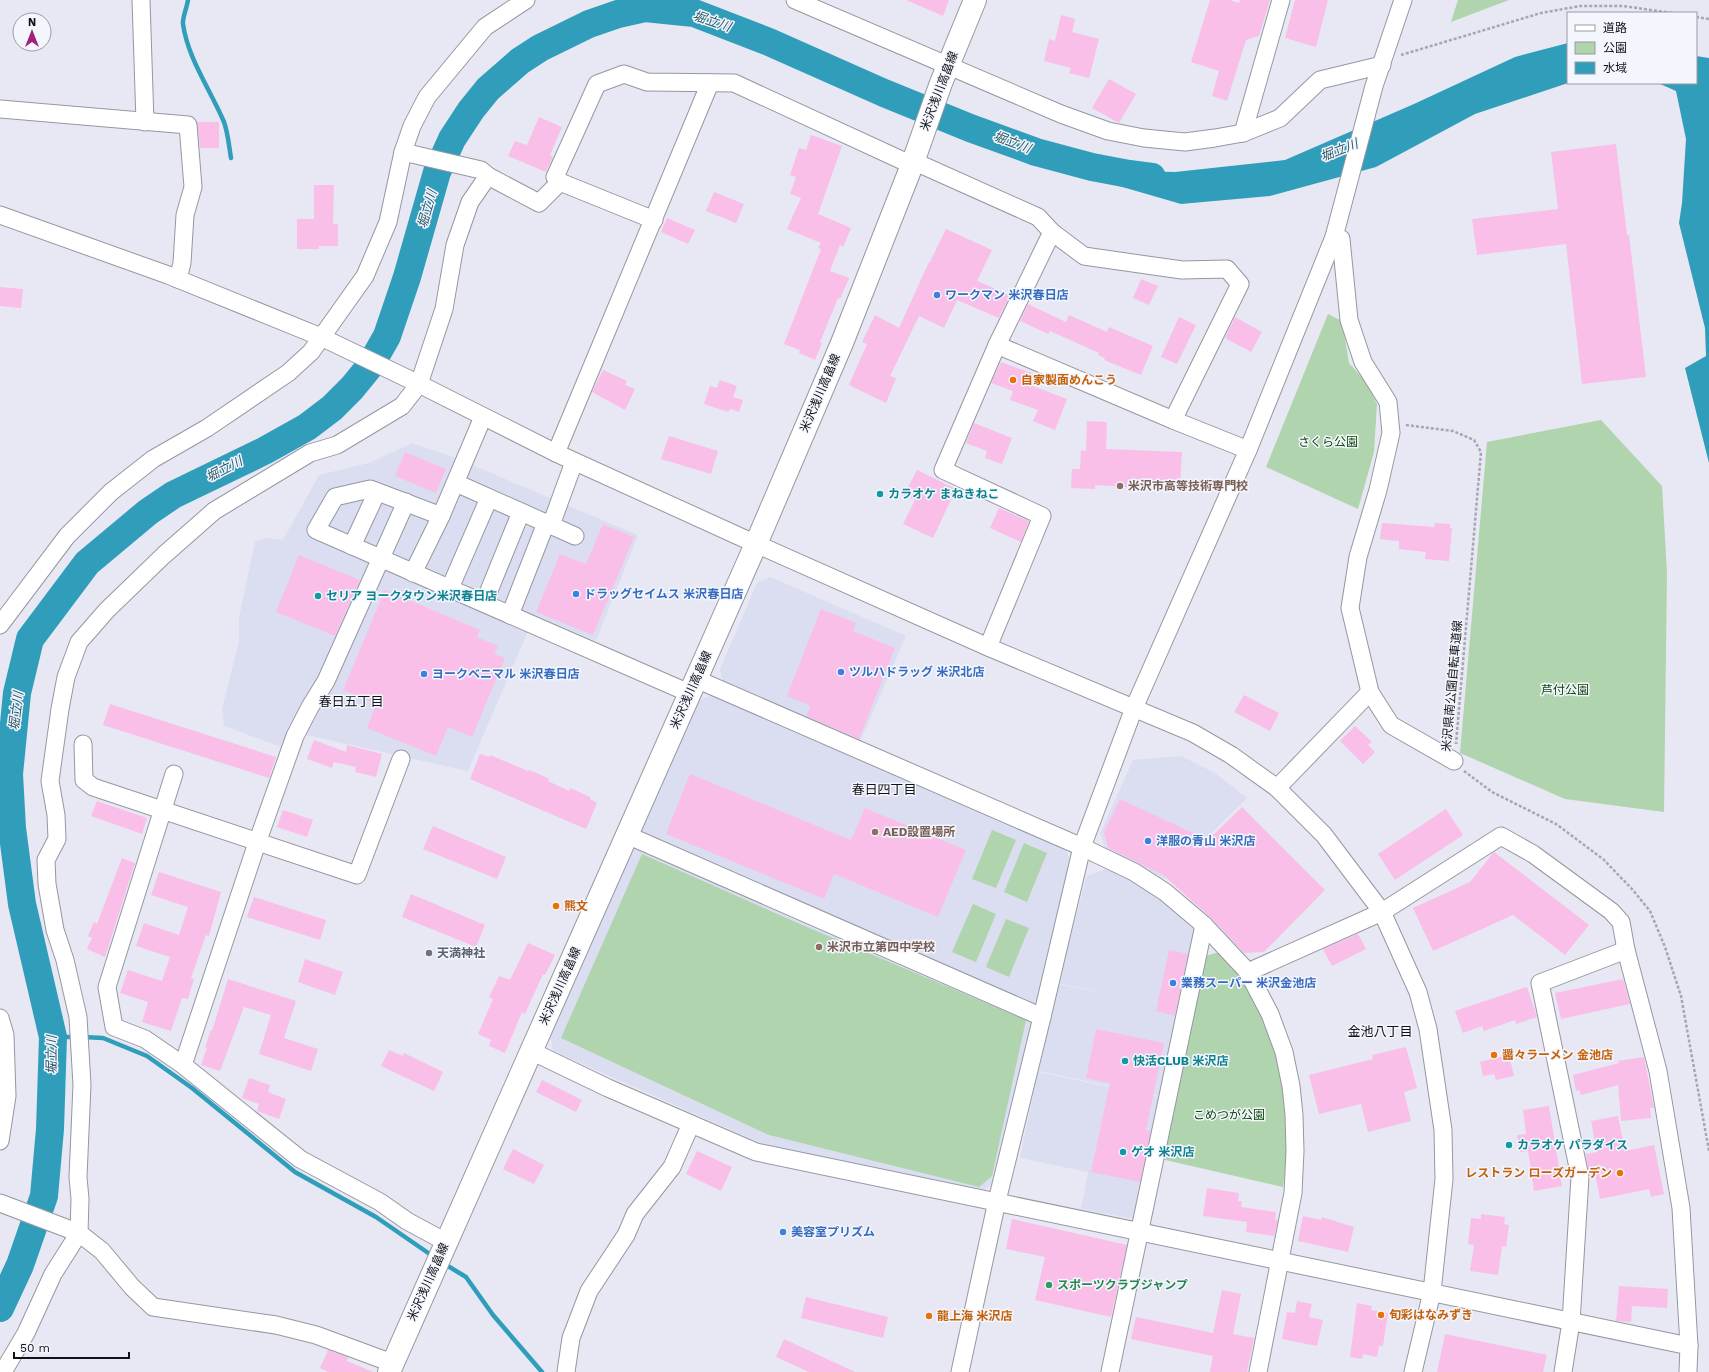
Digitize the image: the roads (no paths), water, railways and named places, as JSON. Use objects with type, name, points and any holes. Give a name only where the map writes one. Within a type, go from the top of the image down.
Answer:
[{"type":"main road","name":"米沢浅川高畠線","points":[[391,1369],[756,544],[842,343],[945,74],[975,0]]},
{"type":"street","points":[[141,0],[145,122]]},
{"type":"street","points":[[0,625],[67,536],[111,492],[153,460],[207,428],[288,373],[311,352],[365,276],[388,222],[403,152],[412,126],[427,97],[485,27],[526,0]]},
{"type":"street","points":[[795,0],[945,74],[1108,131],[1144,138],[1185,142],[1243,133],[1280,118],[1320,80],[1382,65]]},
{"type":"street","points":[[1243,133],[1281,0]]},
{"type":"street","points":[[960,1372],[997,1201],[1082,847],[1134,708],[1248,450],[1334,237],[1374,86],[1403,0]]},
{"type":"street","points":[[654,220],[560,182],[555,177],[597,84],[624,74],[647,82],[734,83],[912,163],[1038,217],[1052,232],[1084,256],[1182,270],[1227,269],[1240,284],[1173,420]]},
{"type":"street","points":[[556,453],[710,83]]},
{"type":"street","points":[[0,109],[188,125],[193,187],[184,215],[182,263],[178,279]]},
{"type":"street","points":[[403,152],[485,173],[539,203],[560,182]]},
{"type":"street","points":[[3,1372],[26,1333],[53,1274],[79,1233],[80,1199],[78,1177],[82,1085],[78,1017],[65,960],[55,930],[47,884],[46,860],[57,839],[56,815],[50,781],[60,709],[66,677],[79,642],[107,610],[164,555],[214,510],[310,453],[338,445],[402,406],[419,384],[444,309],[455,246],[470,202],[485,173]]},
{"type":"street","points":[[0,215],[178,279],[321,337],[419,384],[574,462],[988,647],[1193,733],[1231,755],[1277,788],[1324,835],[1382,912],[1418,992],[1428,1029],[1443,1130],[1444,1179],[1432,1292],[1414,1372]]},
{"type":"street","points":[[988,647],[1042,516],[943,470],[997,345],[1052,232]]},
{"type":"street","points":[[1334,237],[1341,239],[1348,320],[1363,362],[1388,402],[1391,433],[1378,490],[1358,557],[1350,608],[1370,692],[1391,724],[1454,761]]},
{"type":"street","points":[[997,345],[1173,420],[1248,450]]},
{"type":"street","points":[[414,573],[456,483],[484,417]]},
{"type":"street","points":[[510,615],[574,462]]},
{"type":"street","points":[[456,483],[575,536]]},
{"type":"street","points":[[441,516],[370,489],[335,497],[316,530],[510,615],[692,686],[1082,847],[1134,872],[1165,892],[1204,925],[1248,972],[1270,1014],[1284,1052],[1291,1086],[1295,1151],[1293,1193],[1258,1372]]},
{"type":"street","points":[[352,546],[377,492]]},
{"type":"street","points":[[450,588],[489,498]]},
{"type":"street","points":[[182,1065],[295,736],[326,681],[406,502]]},
{"type":"street","points":[[484,604],[521,512]]},
{"type":"street","points":[[1277,788],[1370,692]]},
{"type":"street","points":[[83,744],[84,780],[92,787],[357,875],[401,759]]},
{"type":"street","points":[[174,774],[107,987],[114,1027],[145,1039],[182,1065],[300,1159],[373,1198],[407,1221],[446,1242]]},
{"type":"street","points":[[627,835],[1042,1017]]},
{"type":"street","points":[[1248,972],[1382,912],[1501,836],[1533,854],[1612,911],[1621,922],[1626,950],[1658,1070],[1681,1208],[1689,1346],[1688,1372]]},
{"type":"street","points":[[1110,1372],[1204,925]]},
{"type":"street","points":[[1564,1372],[1571,1322],[1580,1177],[1540,984],[1626,950]]},
{"type":"street","points":[[0,1018],[4,1035],[7,1096],[0,1141]]},
{"type":"street","points":[[531,1051],[608,1088],[756,1152],[1689,1346]]},
{"type":"street","points":[[566,1372],[571,1338],[590,1291],[626,1235],[635,1214],[672,1167],[691,1124]]},
{"type":"street","points":[[0,1203],[79,1233],[102,1251],[132,1287],[153,1307],[276,1325],[316,1335],[391,1369]]},
{"type":"water","points":[[1567,43],[1567,83],[1475,114],[1376,167],[1270,196],[1181,204],[1064,170],[1175,172],[1285,160],[1414,104],[1515,57]]},
{"type":"water","points":[[1697,56],[1709,58],[1709,463],[1685,368],[1706,356],[1705,328],[1679,223],[1682,203],[1686,139],[1676,91],[1660,84],[1697,84]]},
{"type":"waterway","points":[[188,0],[183,22],[186,37],[194,62],[224,122],[231,158]]},
{"type":"waterway","name":"堀立川","points":[[0,1308],[20,1265],[44,1196],[50,1129],[53,1037],[22,904],[12,828],[9,774],[17,693],[30,639],[87,563],[148,512],[173,495],[264,451],[307,427],[332,408],[352,388],[370,366],[387,336],[407,277],[437,172],[452,139],[471,110],[488,89],[520,61],[540,48],[589,24],[618,14],[645,8],[694,13],[769,42],[884,93],[970,128],[1036,152],[1092,167],[1152,177]]},
{"type":"waterway","points":[[53,1037],[76,1037]]},
{"type":"waterway","points":[[83,1037],[103,1038],[147,1056],[192,1088],[295,1172],[376,1217],[434,1257]]},
{"type":"waterway","points":[[443,1263],[466,1277],[493,1315],[542,1372]]},
{"type":"place","name":"ワークマン 米沢春日店","points":[[937,295]]},
{"type":"place","name":"自家製面めんこう","points":[[1013,380]]},
{"type":"place","name":"米沢市高等技術専門校","points":[[1120,486]]},
{"type":"place","name":"カラオケ まねきねこ","points":[[880,494]]},
{"type":"place","name":"ドラッグセイムス 米沢春日店","points":[[576,594]]},
{"type":"place","name":"セリア ヨークタウン米沢春日店","points":[[318,596]]},
{"type":"place","name":"ツルハドラッグ 米沢北店","points":[[841,672]]},
{"type":"place","name":"ヨークベニマル 米沢春日店","points":[[424,674]]},
{"type":"place","name":"AED設置場所","points":[[875,832]]},
{"type":"place","name":"洋服の青山 米沢店","points":[[1148,841]]},
{"type":"place","name":"熊文","points":[[556,906]]},
{"type":"place","name":"米沢市立第四中学校","points":[[819,947]]},
{"type":"place","name":"天満神社","points":[[429,953]]},
{"type":"place","name":"業務スーパー 米沢金池店","points":[[1173,983]]},
{"type":"place","name":"醤々ラーメン 金池店","points":[[1494,1055]]},
{"type":"place","name":"快活CLUB 米沢店","points":[[1125,1061]]},
{"type":"place","name":"カラオケ パラダイス","points":[[1509,1145]]},
{"type":"place","name":"ゲオ 米沢店","points":[[1123,1152]]},
{"type":"place","name":"レストラン ローズガーデン","points":[[1620,1173]]},
{"type":"place","name":"美容室プリズム","points":[[783,1232]]},
{"type":"place","name":"スポーツクラブジャンプ","points":[[1049,1285]]},
{"type":"place","name":"旬彩はなみずき","points":[[1381,1315]]},
{"type":"place","name":"龍上海 米沢店","points":[[929,1316]]},
{"type":"district","name":"春日五丁目","points":[[351,701]]},
{"type":"district","name":"春日四丁目","points":[[884,789]]},
{"type":"district","name":"金池八丁目","points":[[1380,1031]]},
{"type":"park label","name":"さくら公園","points":[[1328,442]]},
{"type":"park label","name":"芦付公園","points":[[1565,690]]},
{"type":"park label","name":"こめつが公園","points":[[1229,1115]]}]
